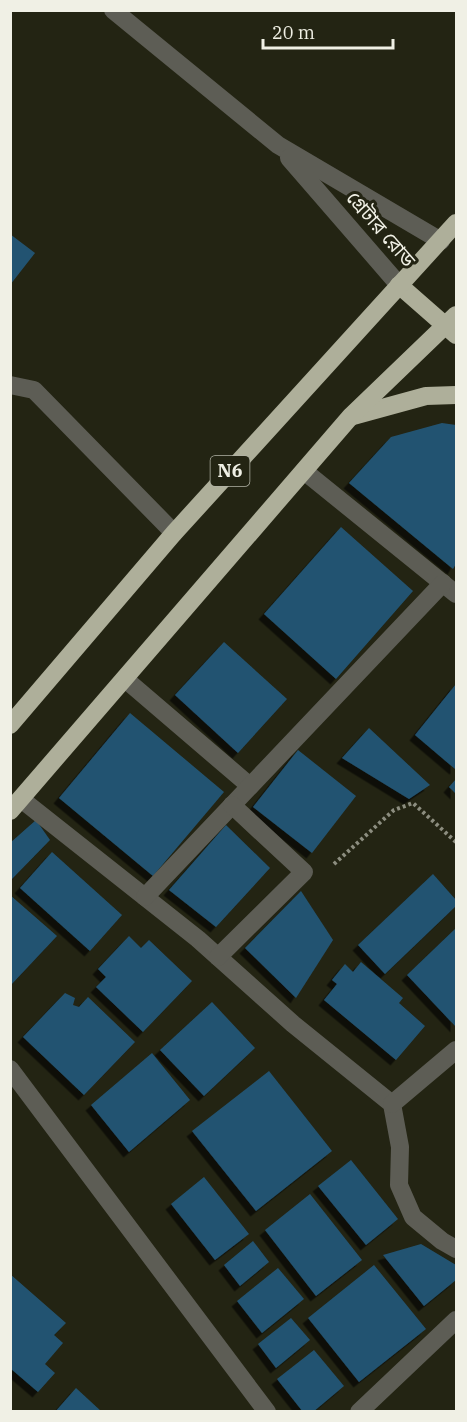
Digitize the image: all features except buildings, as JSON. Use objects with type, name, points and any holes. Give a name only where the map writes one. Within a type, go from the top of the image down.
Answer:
[{"type":"highway","name":"N6","points":[[10,725],[174,533],[399,285],[449,245],[456,223]]},
{"type":"highway","name":"গ্রেটার রোড","points":[[399,285],[452,325]]},
{"type":"highway","points":[[16,805],[351,416],[452,325]]},
{"type":"highway","points":[[351,416],[426,396],[456,395]]},
{"type":"street","name":"গ্রেটার রোড","points":[[113,10],[278,145],[449,245]]},
{"type":"street","name":"গ্রেটার রোড","points":[[278,145],[399,285]]},
{"type":"street","points":[[10,385],[34,390],[174,533]]},
{"type":"street","points":[[145,897],[250,786],[450,589],[304,471]]},
{"type":"street","points":[[125,679],[250,786]]},
{"type":"street","points":[[16,805],[145,897],[218,957],[293,1024],[392,1104],[400,1147],[399,1185],[413,1217],[442,1241],[456,1249]]},
{"type":"street","points":[[218,957],[304,872],[232,805]]},
{"type":"street","points":[[392,1104],[456,1050]]},
{"type":"street","points":[[10,1069],[267,1412]]},
{"type":"street","points":[[359,1412],[456,1320]]},
{"type":"path","points":[[304,872],[337,864],[394,810],[413,803],[456,842]]}]
